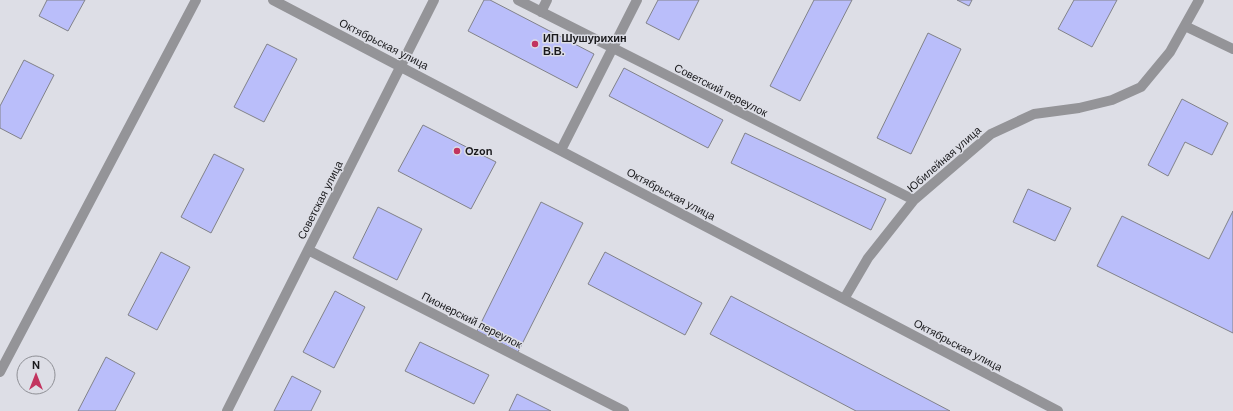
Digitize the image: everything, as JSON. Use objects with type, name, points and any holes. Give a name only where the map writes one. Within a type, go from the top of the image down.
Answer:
[{"type":"street","points":[[0,372],[196,0]]},
{"type":"street","name":"Октябрьская улица","points":[[273,0],[1058,411]]},
{"type":"street","name":"Советская улица","points":[[227,411],[434,0]]},
{"type":"street","name":"Советский переулок","points":[[518,0],[914,200]]},
{"type":"street","points":[[541,12],[547,0]]},
{"type":"street","points":[[560,150],[637,0]]},
{"type":"street","name":"Юбилейная улица","points":[[844,299],[868,258],[914,200],[991,134],[1034,114],[1079,108],[1112,100],[1141,86],[1170,52],[1199,0]]},
{"type":"street","points":[[1185,26],[1233,50]]},
{"type":"street","name":"Пионерский переулок","points":[[308,250],[624,411]]},
{"type":"building","points":[[47,0],[85,0],[68,31],[39,16]]},
{"type":"building","points":[[484,0],[490,0],[594,54],[577,88],[468,31]]},
{"type":"building","points":[[658,0],[699,0],[679,40],[646,23]]},
{"type":"building","points":[[814,0],[852,0],[800,101],[770,86]]},
{"type":"building","points":[[957,0],[972,0],[969,6]]},
{"type":"building","points":[[1074,0],[1117,0],[1092,47],[1058,29]]},
{"type":"building","points":[[928,33],[961,49],[911,154],[877,138]]},
{"type":"building","points":[[267,44],[297,59],[264,122],[234,107]]},
{"type":"building","points":[[24,60],[54,75],[21,139],[0,128],[0,106]]},
{"type":"building","points":[[624,68],[723,120],[708,148],[609,96]]},
{"type":"building","points":[[1182,99],[1228,123],[1212,155],[1185,142],[1168,176],[1148,165]]},
{"type":"building","points":[[423,125],[496,162],[471,209],[398,171]]},
{"type":"building","points":[[745,133],[886,199],[871,230],[731,163]]},
{"type":"building","points":[[214,154],[244,169],[211,233],[181,217]]},
{"type":"building","points":[[1028,189],[1071,208],[1055,241],[1013,222]]},
{"type":"building","points":[[541,202],[583,223],[518,352],[477,331]]},
{"type":"building","points":[[378,207],[422,229],[397,280],[353,258]]},
{"type":"building","points":[[1233,211],[1233,333],[1097,266],[1122,216],[1209,259]]},
{"type":"building","points":[[161,252],[190,267],[157,330],[128,315]]},
{"type":"building","points":[[605,252],[702,303],[685,335],[588,284]]},
{"type":"building","points":[[335,291],[365,307],[334,368],[303,352]]},
{"type":"building","points":[[731,296],[950,411],[856,411],[710,334]]},
{"type":"building","points":[[420,342],[489,375],[474,404],[405,371]]},
{"type":"building","points":[[106,357],[135,373],[115,411],[78,411]]},
{"type":"building","points":[[292,376],[321,391],[311,411],[274,411]]},
{"type":"building","points":[[517,394],[551,411],[509,411]]},
{"type":"place","name":"ИП Шушурихин В.В.","points":[[535,44]]},
{"type":"place","name":"Ozon","points":[[457,151]]}]
